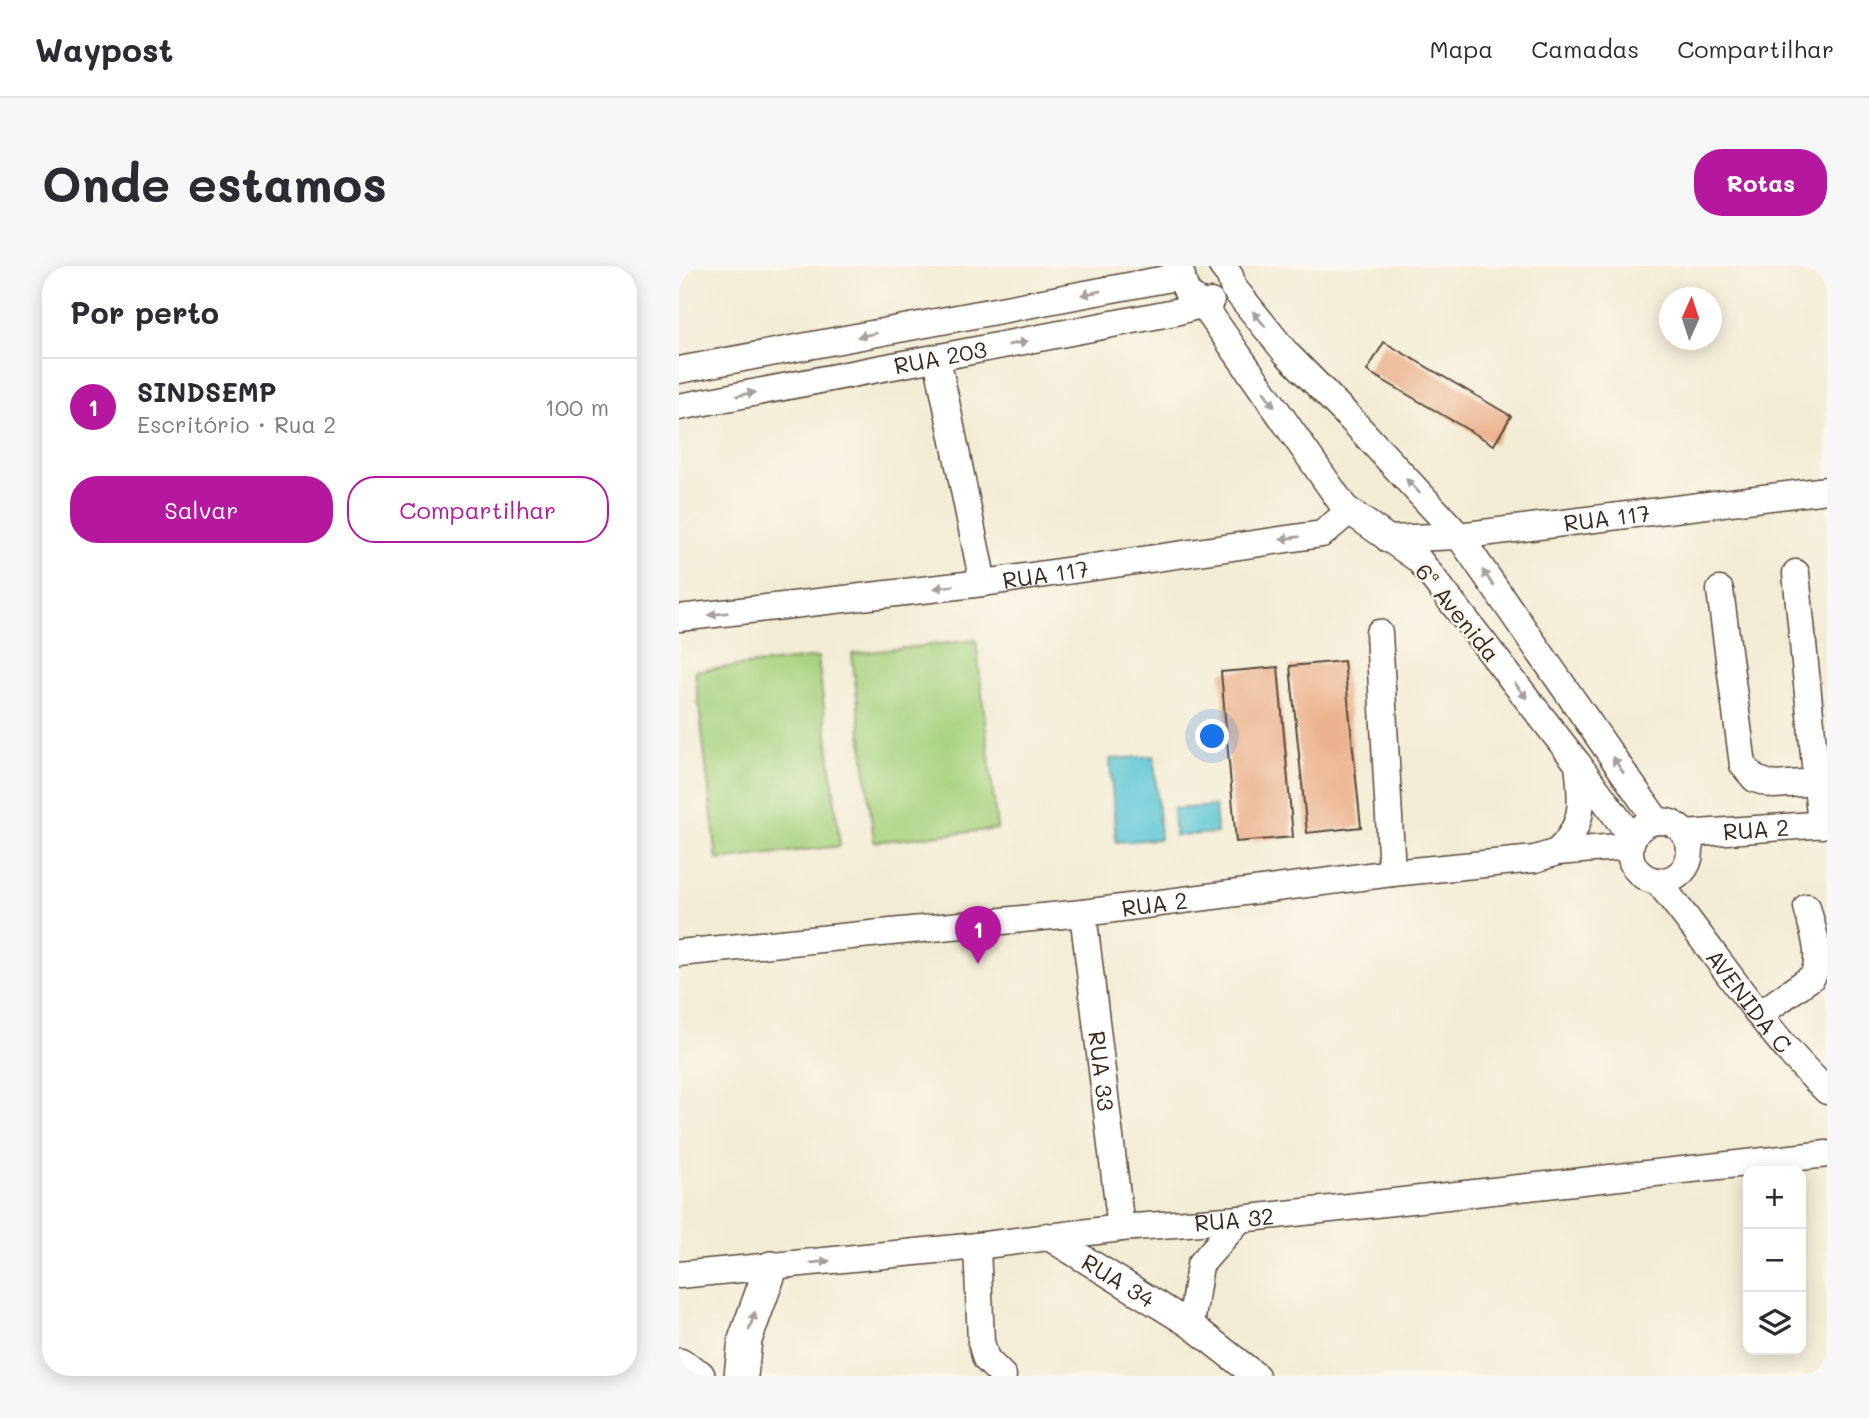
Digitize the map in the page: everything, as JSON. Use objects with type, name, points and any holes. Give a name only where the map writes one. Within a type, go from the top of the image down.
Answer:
[{"type":"main road","points":[[741,1376],[745,1340],[771,1268]]},
{"type":"main road","points":[[679,1365],[698,1376]]},
{"type":"street","name":"6ª Avenida","points":[[1183,269],[1184,291],[1202,303],[1345,508],[1419,560],[1578,764],[1631,842]]},
{"type":"street","name":"RUA 203","points":[[679,370],[1183,269]]},
{"type":"street","name":"6ª Avenida","points":[[1228,277],[1286,354],[1349,417],[1459,536],[1657,821]]},
{"type":"street","name":"RUA 203","points":[[679,407],[1223,301],[1228,277]]},
{"type":"street","name":"RUA 117","points":[[937,358],[983,583]]},
{"type":"street","name":"RUA 117","points":[[1388,539],[1459,536],[1827,490]]},
{"type":"street","name":"RUA 117","points":[[679,618],[983,583],[1322,534],[1341,518],[1345,508]]},
{"type":"street","points":[[1419,560],[1459,536]]},
{"type":"street","points":[[1796,573],[1820,743],[1817,782],[1824,824]]},
{"type":"street","points":[[1720,590],[1743,765],[1755,779],[1773,785],[1817,782]]},
{"type":"street","points":[[1379,633],[1392,873]]},
{"type":"street","points":[[1557,852],[1572,838],[1582,804],[1578,764]]},
{"type":"street","points":[[1657,821],[1667,822],[1684,834],[1690,852],[1684,870],[1672,879],[1658,882],[1640,875],[1631,862],[1631,842],[1643,826],[1657,821]]},
{"type":"street","name":"RUA 2","points":[[1684,834],[1824,824]]},
{"type":"street","name":"RUA 2","points":[[680,946],[1083,914],[1392,873],[1535,859],[1557,852],[1631,842]]},
{"type":"street","name":"AVENIDA C","points":[[1684,870],[1690,920]]},
{"type":"street","name":"AVENIDA C","points":[[1658,882],[1760,1014],[1820,1085],[1827,1111]]},
{"type":"street","points":[[1760,1014],[1812,977],[1818,968],[1807,907]]},
{"type":"street","name":"RUA 33","points":[[1083,914],[1121,1228]]},
{"type":"street","name":"RUA 32","points":[[679,1275],[771,1268],[1121,1228],[1240,1219],[1827,1154]]},
{"type":"street","name":"RUA 32","points":[[1790,1160],[1827,1168]]},
{"type":"street","points":[[1191,1325],[1201,1265],[1240,1219]]},
{"type":"street","name":"RUA 34","points":[[1047,1236],[1191,1325],[1256,1376]]},
{"type":"street","points":[[977,1246],[981,1342],[986,1359],[1003,1376]]},
{"type":"green space","points":[[976,640],[997,829],[874,842],[852,654]]},
{"type":"green space","points":[[818,657],[840,846],[717,860],[695,671]]},
{"type":"water","points":[[1154,756],[1160,839],[1116,842],[1110,759]]},
{"type":"water","points":[[1215,806],[1217,833],[1175,836],[1173,809]]},
{"type":"building","points":[[1384,342],[1511,416],[1494,445],[1367,371]]},
{"type":"building","points":[[1344,661],[1361,827],[1307,833],[1290,666]]},
{"type":"building","points":[[1278,667],[1293,837],[1236,842],[1221,672]]},
{"type":"place","name":"SINDSEMP","points":[[978,964]]}]
